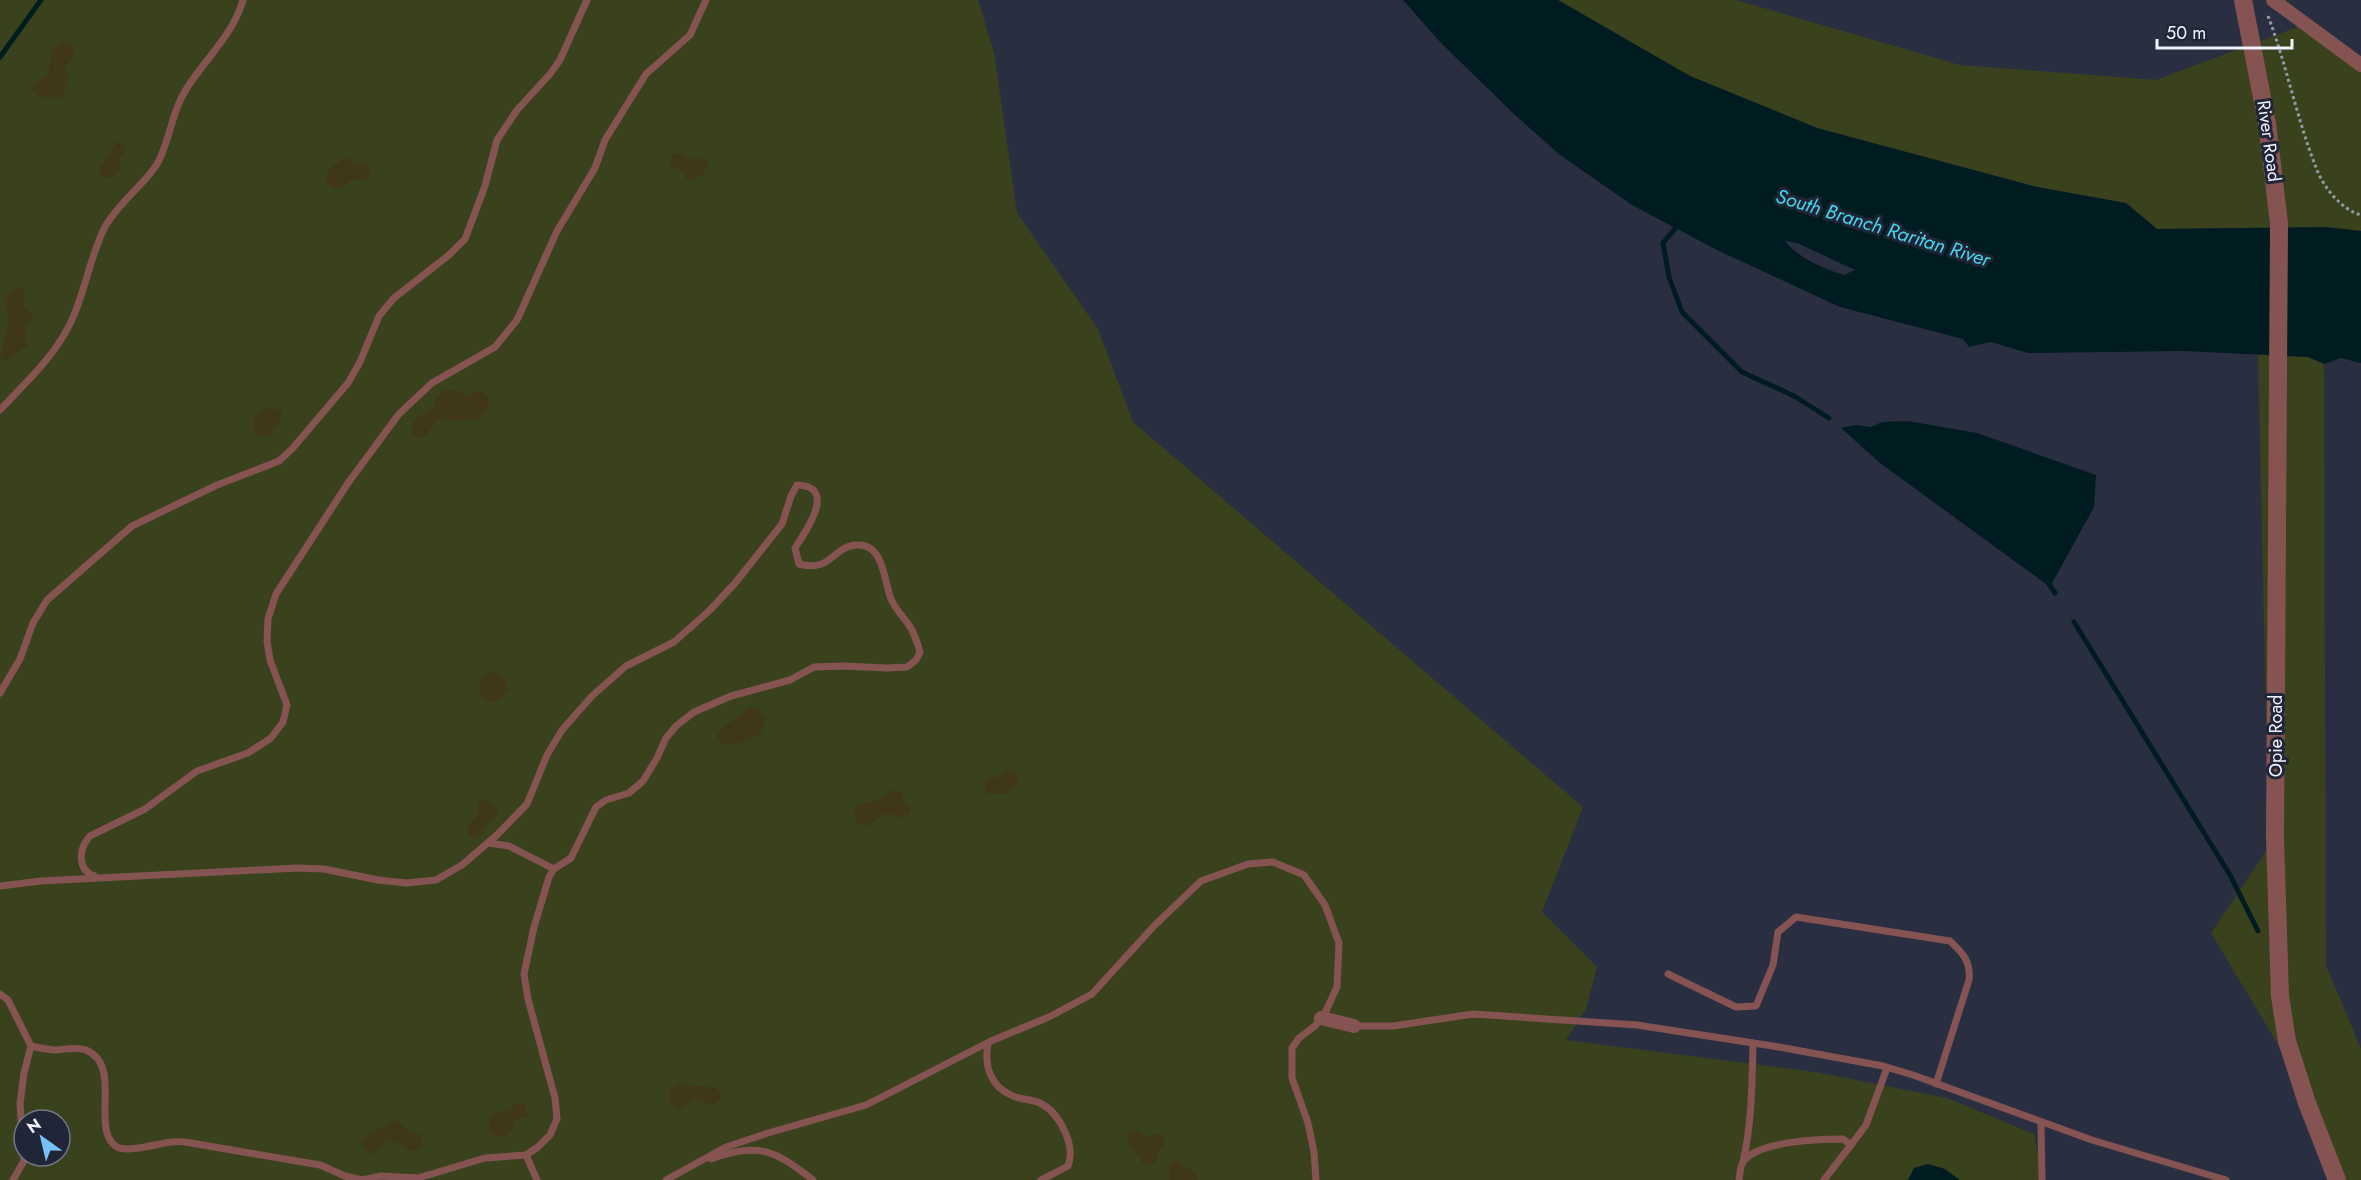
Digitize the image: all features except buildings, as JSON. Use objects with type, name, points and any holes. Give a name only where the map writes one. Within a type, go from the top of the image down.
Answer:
[{"type":"street","name":"River Road","points":[[2243,0],[2267,123],[2279,223],[2279,283]]},
{"type":"street","points":[[2270,5],[2361,65]]},
{"type":"street","name":"Opie Road","points":[[2279,283],[2275,838],[2280,996],[2287,1041],[2307,1103],[2337,1180]]},
{"type":"street","points":[[1321,1018],[1354,1026]]},
{"type":"lane","points":[[0,410],[51,356],[70,324],[105,227],[121,202],[161,158],[171,122],[186,89],[222,42],[240,12],[243,0]]},
{"type":"lane","points":[[0,693],[20,659],[33,623],[47,600],[132,526],[279,460],[292,449],[348,383],[360,362],[379,316],[394,298],[449,255],[465,239],[497,140],[517,110],[560,60],[587,0]]},
{"type":"lane","points":[[100,878],[89,874],[81,859],[84,843],[90,836],[145,809],[197,771],[248,753],[271,738],[283,722],[287,705],[270,660],[267,641],[268,619],[276,594],[327,519],[348,483],[412,399],[439,378],[495,347],[517,320],[557,231],[595,168],[605,140],[646,74],[690,35],[706,0]]},
{"type":"lane","points":[[0,886],[100,878],[297,868],[324,869],[406,883],[436,880],[462,865],[527,804],[547,755],[592,696],[626,666],[674,642],[710,610],[768,545],[782,524],[791,496],[797,486],[808,486],[815,492],[818,501],[814,519],[795,548],[799,564],[810,567],[822,565],[843,549],[858,545],[870,548],[879,560],[891,599],[911,629],[920,652],[916,660],[907,667],[814,667],[790,680],[731,696],[694,712],[676,726],[666,738],[643,780],[629,793],[606,800],[596,807],[578,848],[571,858],[554,869],[549,877],[543,893],[524,974],[528,999],[555,1098],[557,1119],[550,1135],[526,1155],[485,1158],[418,1178],[381,1176],[362,1180],[345,1176],[320,1165],[191,1143],[176,1141],[129,1149],[117,1147],[109,1137],[106,1128],[106,1086],[99,1061],[80,1048],[54,1050],[31,1046]]},
{"type":"lane","points":[[488,843],[509,846],[554,869]]},
{"type":"lane","points":[[666,1180],[726,1147],[866,1105],[988,1043],[1049,1017],[1092,994],[1154,926],[1201,880],[1248,864],[1273,862],[1304,875],[1325,905],[1339,943],[1337,987],[1321,1018],[1299,1038],[1292,1048],[1292,1078],[1308,1123],[1314,1152],[1316,1180]]},
{"type":"lane","points":[[1668,974],[1736,1007],[1756,1006],[1765,989],[1773,965],[1778,932],[1796,917],[1950,941],[1963,953],[1970,967],[1969,980],[1936,1084]]},
{"type":"lane","points":[[0,994],[8,1000],[31,1046],[24,1073],[20,1104],[24,1161],[13,1180]]},
{"type":"lane","points":[[1354,1026],[1393,1026],[1473,1014],[1501,1015],[1637,1025],[1754,1043],[1887,1068],[2092,1140],[2226,1180]]},
{"type":"lane","points":[[988,1043],[986,1065],[991,1078],[1002,1090],[1013,1096],[1040,1103],[1048,1109],[1061,1124],[1067,1138],[1072,1156],[1068,1166],[1041,1180]]},
{"type":"lane","points":[[1739,1180],[1748,1140],[1754,1043]]},
{"type":"lane","points":[[1824,1180],[1866,1125],[1887,1068]]},
{"type":"lane","points":[[2041,1122],[2042,1180]]},
{"type":"lane","points":[[1743,1162],[1754,1153],[1797,1140],[1843,1139],[1851,1145]]},
{"type":"lane","points":[[681,1171],[719,1156],[744,1149],[759,1149],[776,1155],[813,1180]]},
{"type":"lane","points":[[526,1155],[537,1180]]},
{"type":"path","points":[[2270,5],[2318,172],[2333,195],[2345,207],[2361,214]]},
{"type":"green space","points":[[0,0],[978,0],[994,52],[1017,213],[1098,329],[1133,422],[1583,807],[1542,912],[1597,967],[1586,1009],[1566,1040],[1815,1072],[1947,1098],[2034,1134],[2044,1180],[0,1180]]},
{"type":"green space","points":[[1558,0],[1736,0],[1960,65],[2156,80],[2305,24],[2361,63],[2361,231],[2325,227],[2157,229],[2126,203],[2037,187],[1817,128],[1690,76]]},
{"type":"green space","points":[[2258,354],[2308,357],[2324,364],[2326,965],[2361,1049],[2361,1180],[2336,1180],[2300,1081],[2211,933],[2269,847]]},
{"type":"sand","points":[[61,41],[72,44],[74,48],[72,59],[64,69],[69,79],[62,96],[56,99],[50,96],[39,98],[31,89],[37,81],[48,75],[51,52]]},
{"type":"sand","points":[[117,142],[122,143],[126,149],[119,160],[121,168],[114,178],[103,177],[99,170]]},
{"type":"sand","points":[[681,153],[689,159],[707,159],[708,165],[700,176],[686,179],[684,173],[670,164],[672,154]]},
{"type":"sand","points":[[346,157],[357,163],[368,163],[371,173],[365,180],[350,181],[342,187],[335,188],[326,182],[327,174],[332,167]]},
{"type":"sand","points":[[20,287],[25,290],[23,304],[34,318],[25,327],[27,346],[7,360],[0,358],[9,320],[4,301],[10,291]]},
{"type":"sand","points":[[445,390],[456,390],[468,396],[476,391],[485,393],[489,398],[488,408],[479,418],[472,420],[439,420],[425,437],[417,439],[412,433],[414,422],[430,410]]},
{"type":"sand","points":[[267,407],[282,411],[282,414],[271,435],[260,436],[254,433],[254,421],[257,414]]},
{"type":"sand","points":[[496,672],[506,679],[508,691],[499,700],[488,703],[481,696],[480,685],[485,674]]},
{"type":"sand","points":[[750,707],[758,708],[765,718],[760,734],[741,743],[721,743],[717,736],[720,731]]},
{"type":"sand","points":[[1012,769],[1018,774],[1016,787],[1004,794],[988,794],[984,785],[988,778],[999,777]]},
{"type":"sand","points":[[892,790],[903,792],[903,801],[911,808],[909,814],[902,818],[885,814],[865,826],[856,822],[853,812],[857,805],[877,800]]},
{"type":"sand","points":[[486,799],[496,806],[498,813],[488,823],[482,834],[471,838],[468,835],[468,827],[479,812],[478,804]]},
{"type":"sand","points":[[681,1084],[716,1088],[722,1094],[716,1104],[711,1105],[698,1098],[679,1109],[671,1104],[669,1096],[670,1089]]},
{"type":"sand","points":[[517,1103],[524,1104],[529,1116],[516,1120],[506,1137],[493,1135],[488,1128],[493,1114],[510,1109]]},
{"type":"sand","points":[[392,1121],[397,1121],[407,1130],[420,1135],[423,1145],[416,1151],[393,1141],[382,1145],[372,1154],[367,1153],[361,1142],[369,1132],[380,1129]]},
{"type":"sand","points":[[1133,1129],[1148,1137],[1156,1134],[1163,1135],[1165,1144],[1161,1147],[1155,1162],[1146,1166],[1136,1153],[1127,1139],[1128,1133]]},
{"type":"sand","points":[[1177,1161],[1194,1172],[1198,1180],[1169,1180],[1172,1162]]},
{"type":"water","name":"South Branch Raritan River","points":[[1403,0],[1558,0],[1690,76],[1817,128],[2037,187],[2126,203],[2157,229],[2325,227],[2361,231],[2361,363],[2341,358],[2324,364],[2308,357],[2184,351],[2028,353],[1991,342],[1969,347],[1963,339],[1840,307],[1717,250],[1632,205],[1560,155],[1440,42]],"holes":[[[1785,241],[1797,243],[1855,270],[1844,275],[1828,269],[1804,258]]]},
{"type":"water","points":[[1908,421],[1977,433],[2096,475],[2094,507],[2050,587],[1880,463],[1841,428],[1856,425],[1871,427],[1882,422]]},
{"type":"water","points":[[1928,1164],[1945,1169],[1960,1180],[1908,1180],[1914,1168]]},
{"type":"waterway","points":[[0,57],[41,0]]},
{"type":"waterway","points":[[1679,224],[1663,243],[1669,277],[1682,312],[1742,372],[1794,396],[1829,418]]},
{"type":"waterway","points":[[2047,581],[2055,593]]},
{"type":"waterway","points":[[2074,622],[2230,875],[2258,931]]}]
